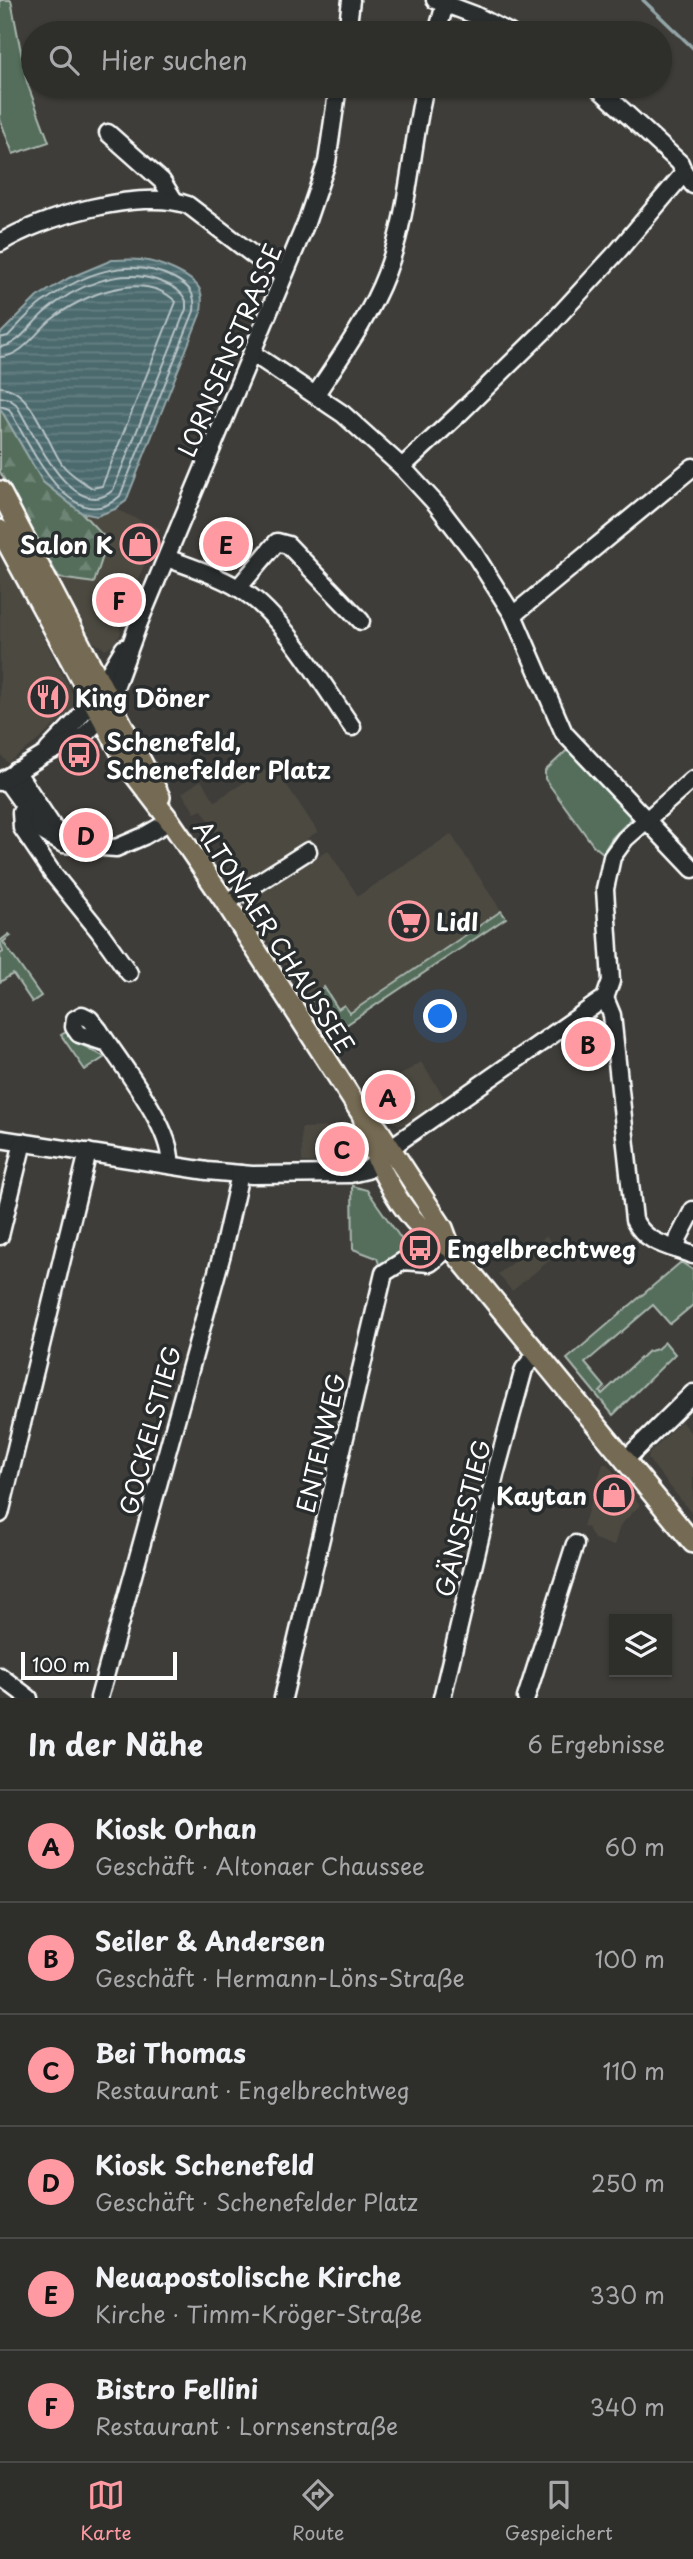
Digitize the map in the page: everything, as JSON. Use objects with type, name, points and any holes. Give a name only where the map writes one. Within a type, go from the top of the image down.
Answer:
[{"type":"main road","name":"ALTONAER CHAUSSEE","points":[[0,491],[101,683],[101,706],[115,742],[138,781],[170,821],[226,903],[361,1113],[378,1129],[385,1156],[443,1228],[450,1247],[693,1543]]},
{"type":"main road","name":"ALTONAER CHAUSSEE","points":[[0,530],[101,706],[150,774],[170,821]]},
{"type":"street","points":[[348,21],[351,0]]},
{"type":"street","points":[[439,21],[440,2],[477,8],[494,21]]},
{"type":"street","name":"LORNSENSTRASSE","points":[[101,706],[167,558],[306,223],[327,162],[336,98]]},
{"type":"street","points":[[316,394],[367,312],[386,274],[402,220],[423,98]]},
{"type":"street","points":[[609,98],[686,173]]},
{"type":"street","points":[[108,133],[162,181],[174,200]]},
{"type":"street","points":[[402,467],[547,328],[686,173],[693,152]]},
{"type":"street","points":[[0,243],[25,229],[90,208],[174,200],[188,205],[269,267],[284,274]]},
{"type":"street","points":[[252,353],[316,394],[365,433],[402,467],[459,532],[513,615],[561,727],[569,739],[693,869]]},
{"type":"street","points":[[513,615],[693,467]]},
{"type":"street","points":[[238,588],[277,542],[288,545],[361,621]]},
{"type":"street","points":[[167,558],[238,588],[258,602],[277,622],[352,727]]},
{"type":"street","name":"LORNSENSTRASSE","points":[[101,683],[138,625]]},
{"type":"street","points":[[101,706],[84,736],[7,777],[29,804],[43,832],[63,844],[124,846],[170,821]]},
{"type":"street","points":[[42,756],[75,722],[101,706]]},
{"type":"street","points":[[84,736],[115,742]]},
{"type":"street","points":[[0,1139],[240,1174],[350,1174],[367,1170],[400,1141],[605,998],[611,981],[605,889],[608,866],[618,846],[645,819],[693,779]]},
{"type":"street","points":[[29,804],[20,820],[22,828],[53,874],[129,973]]},
{"type":"street","points":[[226,903],[308,851]]},
{"type":"street","points":[[605,998],[611,1015],[634,1220],[645,1236],[693,1255]]},
{"type":"street","points":[[107,1043],[166,1135],[171,1149],[170,1165]]},
{"type":"street","points":[[0,1236],[23,1142]]},
{"type":"street","points":[[0,1514],[6,1469],[89,1152]]},
{"type":"street","name":"GOCKELSTIEG","points":[[99,1698],[222,1254],[240,1174]]},
{"type":"street","points":[[676,1249],[693,1210]]},
{"type":"street","name":"ENTENWEG","points":[[283,1698],[384,1273],[404,1261],[430,1263],[450,1247]]},
{"type":"street","name":"GÄNSESTIEG","points":[[442,1698],[495,1475],[524,1369],[537,1353]]},
{"type":"street","points":[[625,1460],[693,1393]]},
{"type":"street","points":[[526,1698],[575,1544]]},
{"type":"street","points":[[0,1676],[29,1698]]},
{"type":"shaded area","points":[[115,509],[160,529],[119,623],[121,633],[114,644],[105,649],[93,642],[59,578],[93,583],[108,541],[82,513],[97,516]]},
{"type":"shaded area","points":[[0,554],[75,698],[73,708],[40,739],[8,763],[0,754]]},
{"type":"shaded area","points":[[273,764],[318,832],[309,837],[298,851],[249,883],[202,810],[195,813],[182,793],[201,780],[215,801]]},
{"type":"shaded area","points":[[451,834],[506,918],[331,1035],[258,924],[255,910],[249,900],[328,850],[358,896]]},
{"type":"shaded area","points":[[596,1014],[607,1016],[608,1030],[593,1041],[599,1049],[582,1061],[565,1035]]},
{"type":"shaded area","points":[[421,1062],[446,1100],[415,1122],[401,1125],[389,1121],[371,1094]]},
{"type":"shaded area","points":[[345,1121],[355,1138],[357,1157],[344,1162],[302,1162],[301,1128],[335,1127]]},
{"type":"shaded area","points":[[546,1236],[560,1252],[512,1291],[498,1274]]},
{"type":"shaded area","points":[[681,1421],[693,1436],[693,1515],[648,1459],[649,1454]]},
{"type":"shaded area","points":[[603,1464],[607,1464],[640,1505],[620,1526],[614,1546],[594,1539],[588,1528],[583,1526]]},
{"type":"green space","points":[[0,0],[11,0],[21,52],[21,98],[33,98],[49,142],[13,154],[0,119]]},
{"type":"green space","points":[[0,408],[43,482],[82,513],[108,541],[94,583],[59,578],[0,472]]},
{"type":"green space","points":[[566,751],[575,753],[630,812],[632,818],[612,838],[603,853],[593,845],[545,779],[545,771]]},
{"type":"green space","points":[[501,911],[506,918],[331,1035],[308,998],[324,987],[338,1009],[344,1005],[350,1013]]},
{"type":"green space","points":[[9,934],[11,936],[3,942],[41,996],[32,1002],[13,974],[0,982],[0,954],[3,952],[0,941]]},
{"type":"green space","points":[[66,1032],[73,1040],[105,1057],[85,1070],[61,1035]]},
{"type":"green space","points":[[352,1186],[367,1190],[411,1253],[392,1257],[380,1267],[377,1258],[353,1249]]},
{"type":"green space","points":[[681,1262],[693,1270],[693,1305],[670,1324],[653,1305],[585,1363],[605,1387],[600,1392],[602,1394],[647,1352],[657,1349],[665,1342],[675,1354],[613,1415],[567,1359]]},
{"type":"water","points":[[112,260],[148,261],[174,270],[196,284],[201,293],[202,304],[126,501],[97,516],[82,513],[43,482],[0,408],[0,334],[37,297],[69,278]]},
{"type":"waterway","points":[[643,0],[665,21]]},
{"type":"waterway","points":[[672,28],[693,48]]},
{"type":"place","name":"Salon K","points":[[140,544]]},
{"type":"place","name":"Neuapostolische Kirche","points":[[226,544]]},
{"type":"place","name":"Bistro Fellini","points":[[119,600]]},
{"type":"place","name":"King Döner","points":[[48,697]]},
{"type":"place","name":"Schenefeld, Schenefelder Platz","points":[[79,755]]},
{"type":"place","name":"Kiosk Schenefeld","points":[[86,835]]},
{"type":"place","name":"Lidl","points":[[409,921]]},
{"type":"place","name":"Seiler & Andersen","points":[[588,1044]]},
{"type":"place","name":"Kiosk Orhan","points":[[388,1097]]},
{"type":"place","name":"Bei Thomas","points":[[342,1149]]},
{"type":"place","name":"Engelbrechtweg","points":[[420,1248]]},
{"type":"place","name":"Kaytan","points":[[614,1495]]}]
